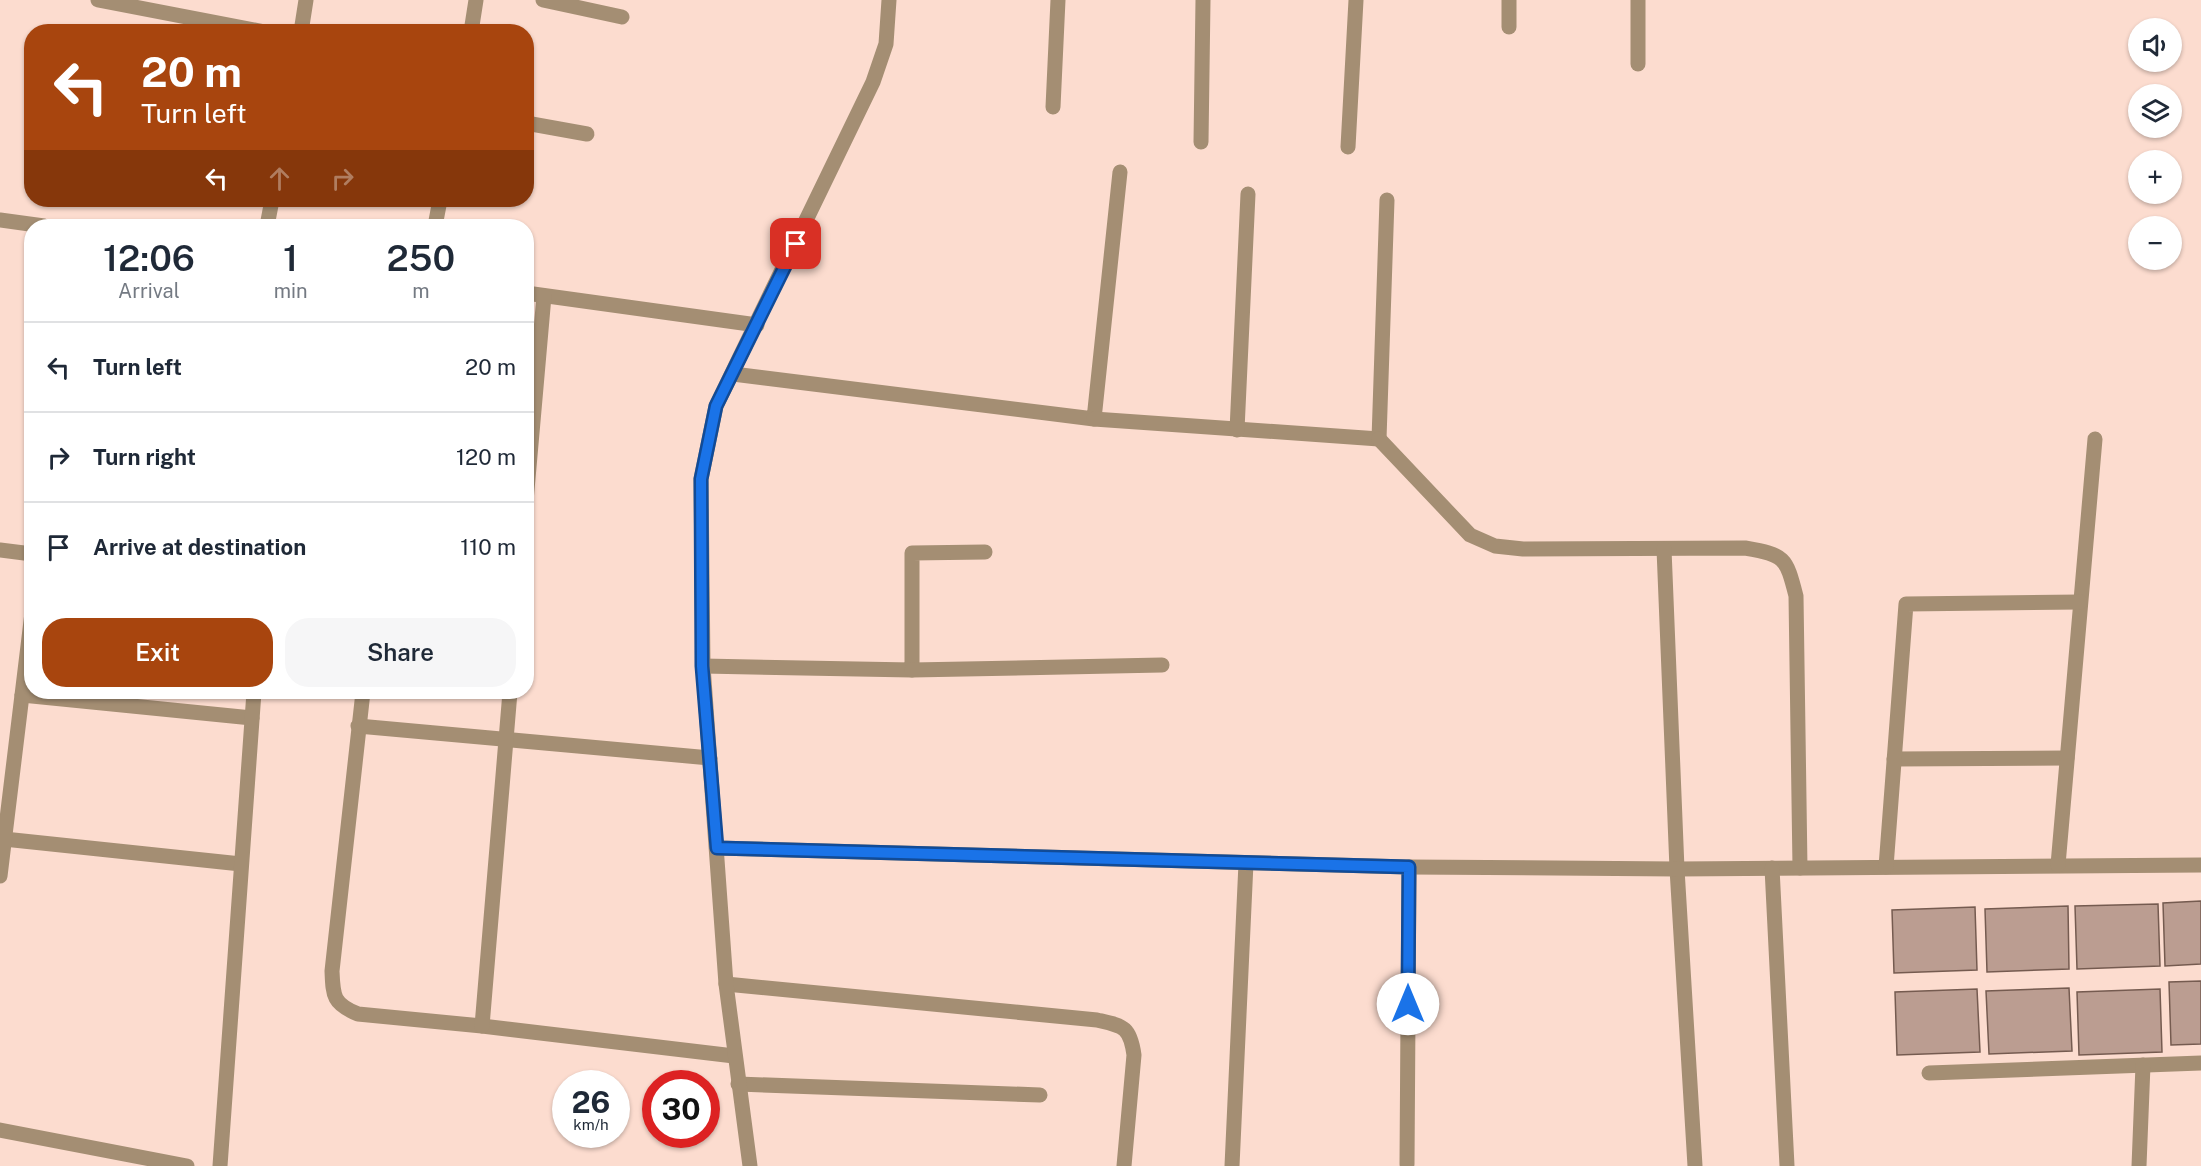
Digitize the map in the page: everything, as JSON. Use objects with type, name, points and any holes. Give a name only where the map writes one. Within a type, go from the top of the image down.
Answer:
[{"type":"street","points":[[98,0],[223,24]]},
{"type":"street","points":[[302,24],[306,0]]},
{"type":"street","points":[[472,24],[476,0]]},
{"type":"street","points":[[543,0],[622,17]]},
{"type":"street","points":[[750,1166],[726,984],[702,666],[701,479],[716,406],[873,82],[886,44],[889,0]]},
{"type":"street","points":[[1053,107],[1058,0]]},
{"type":"street","points":[[1202,142],[1203,0]]},
{"type":"street","points":[[1348,147],[1356,0]]},
{"type":"street","points":[[1509,0],[1509,27]]},
{"type":"street","points":[[1638,0],[1638,64]]},
{"type":"street","points":[[534,124],[587,134]]},
{"type":"street","points":[[1094,419],[1120,172]]},
{"type":"street","points":[[1237,430],[1248,194]]},
{"type":"street","points":[[1379,439],[1387,200]]},
{"type":"street","points":[[0,220],[24,223]]},
{"type":"street","points":[[534,294],[757,325]]},
{"type":"street","points":[[534,410],[544,296]]},
{"type":"street","points":[[733,374],[1094,419],[1379,439],[1470,535],[1495,546],[1523,549],[1745,548],[1773,553],[1788,566],[1796,596],[1800,868]]},
{"type":"street","points":[[2058,865],[2095,439]]},
{"type":"street","points":[[1664,549],[1677,869],[1695,1166]]},
{"type":"street","points":[[0,550],[24,553]]},
{"type":"street","points":[[912,670],[912,552],[985,552]]},
{"type":"street","points":[[1886,867],[1906,604],[2080,602]]},
{"type":"street","points":[[702,666],[912,670],[1162,665]]},
{"type":"street","points":[[0,876],[24,673]]},
{"type":"street","points":[[61,699],[252,718]]},
{"type":"street","points":[[220,1166],[253,699]]},
{"type":"street","points":[[362,699],[332,971],[333,995],[342,1008],[358,1014],[482,1026],[734,1056]]},
{"type":"street","points":[[482,1026],[509,699]]},
{"type":"street","points":[[358,726],[710,758]]},
{"type":"street","points":[[1894,759],[2067,758]]},
{"type":"street","points":[[4,839],[241,864]]},
{"type":"street","points":[[717,848],[1409,867],[1677,869],[2201,865]]},
{"type":"street","points":[[1232,1166],[1246,863]]},
{"type":"street","points":[[1407,1164],[1409,867]]},
{"type":"street","points":[[1772,868],[1787,1166]]},
{"type":"street","points":[[726,984],[1085,1019],[1121,1025],[1132,1038],[1134,1055],[1124,1166]]},
{"type":"street","points":[[1929,1073],[2201,1063]]},
{"type":"street","points":[[2139,1166],[2143,1065]]},
{"type":"street","points":[[738,1084],[1040,1095]]},
{"type":"street","points":[[0,1130],[187,1166]]},
{"type":"building","points":[[2201,901],[2201,964],[2165,966],[2163,903]]},
{"type":"building","points":[[2158,904],[2160,966],[2077,969],[2075,906]]},
{"type":"building","points":[[2068,906],[2069,969],[1987,972],[1985,909]]},
{"type":"building","points":[[1975,907],[1977,970],[1894,973],[1892,910]]},
{"type":"building","points":[[2201,981],[2201,1044],[2171,1045],[2169,982]]},
{"type":"building","points":[[2069,988],[2072,1051],[1989,1054],[1986,991]]},
{"type":"building","points":[[1977,989],[1980,1052],[1897,1055],[1895,992]]},
{"type":"building","points":[[2160,989],[2162,1052],[2079,1055],[2077,992]]},
{"type":"route","points":[[796,244],[716,406],[701,479],[702,666],[717,848],[1409,867],[1408,1004]]}]
